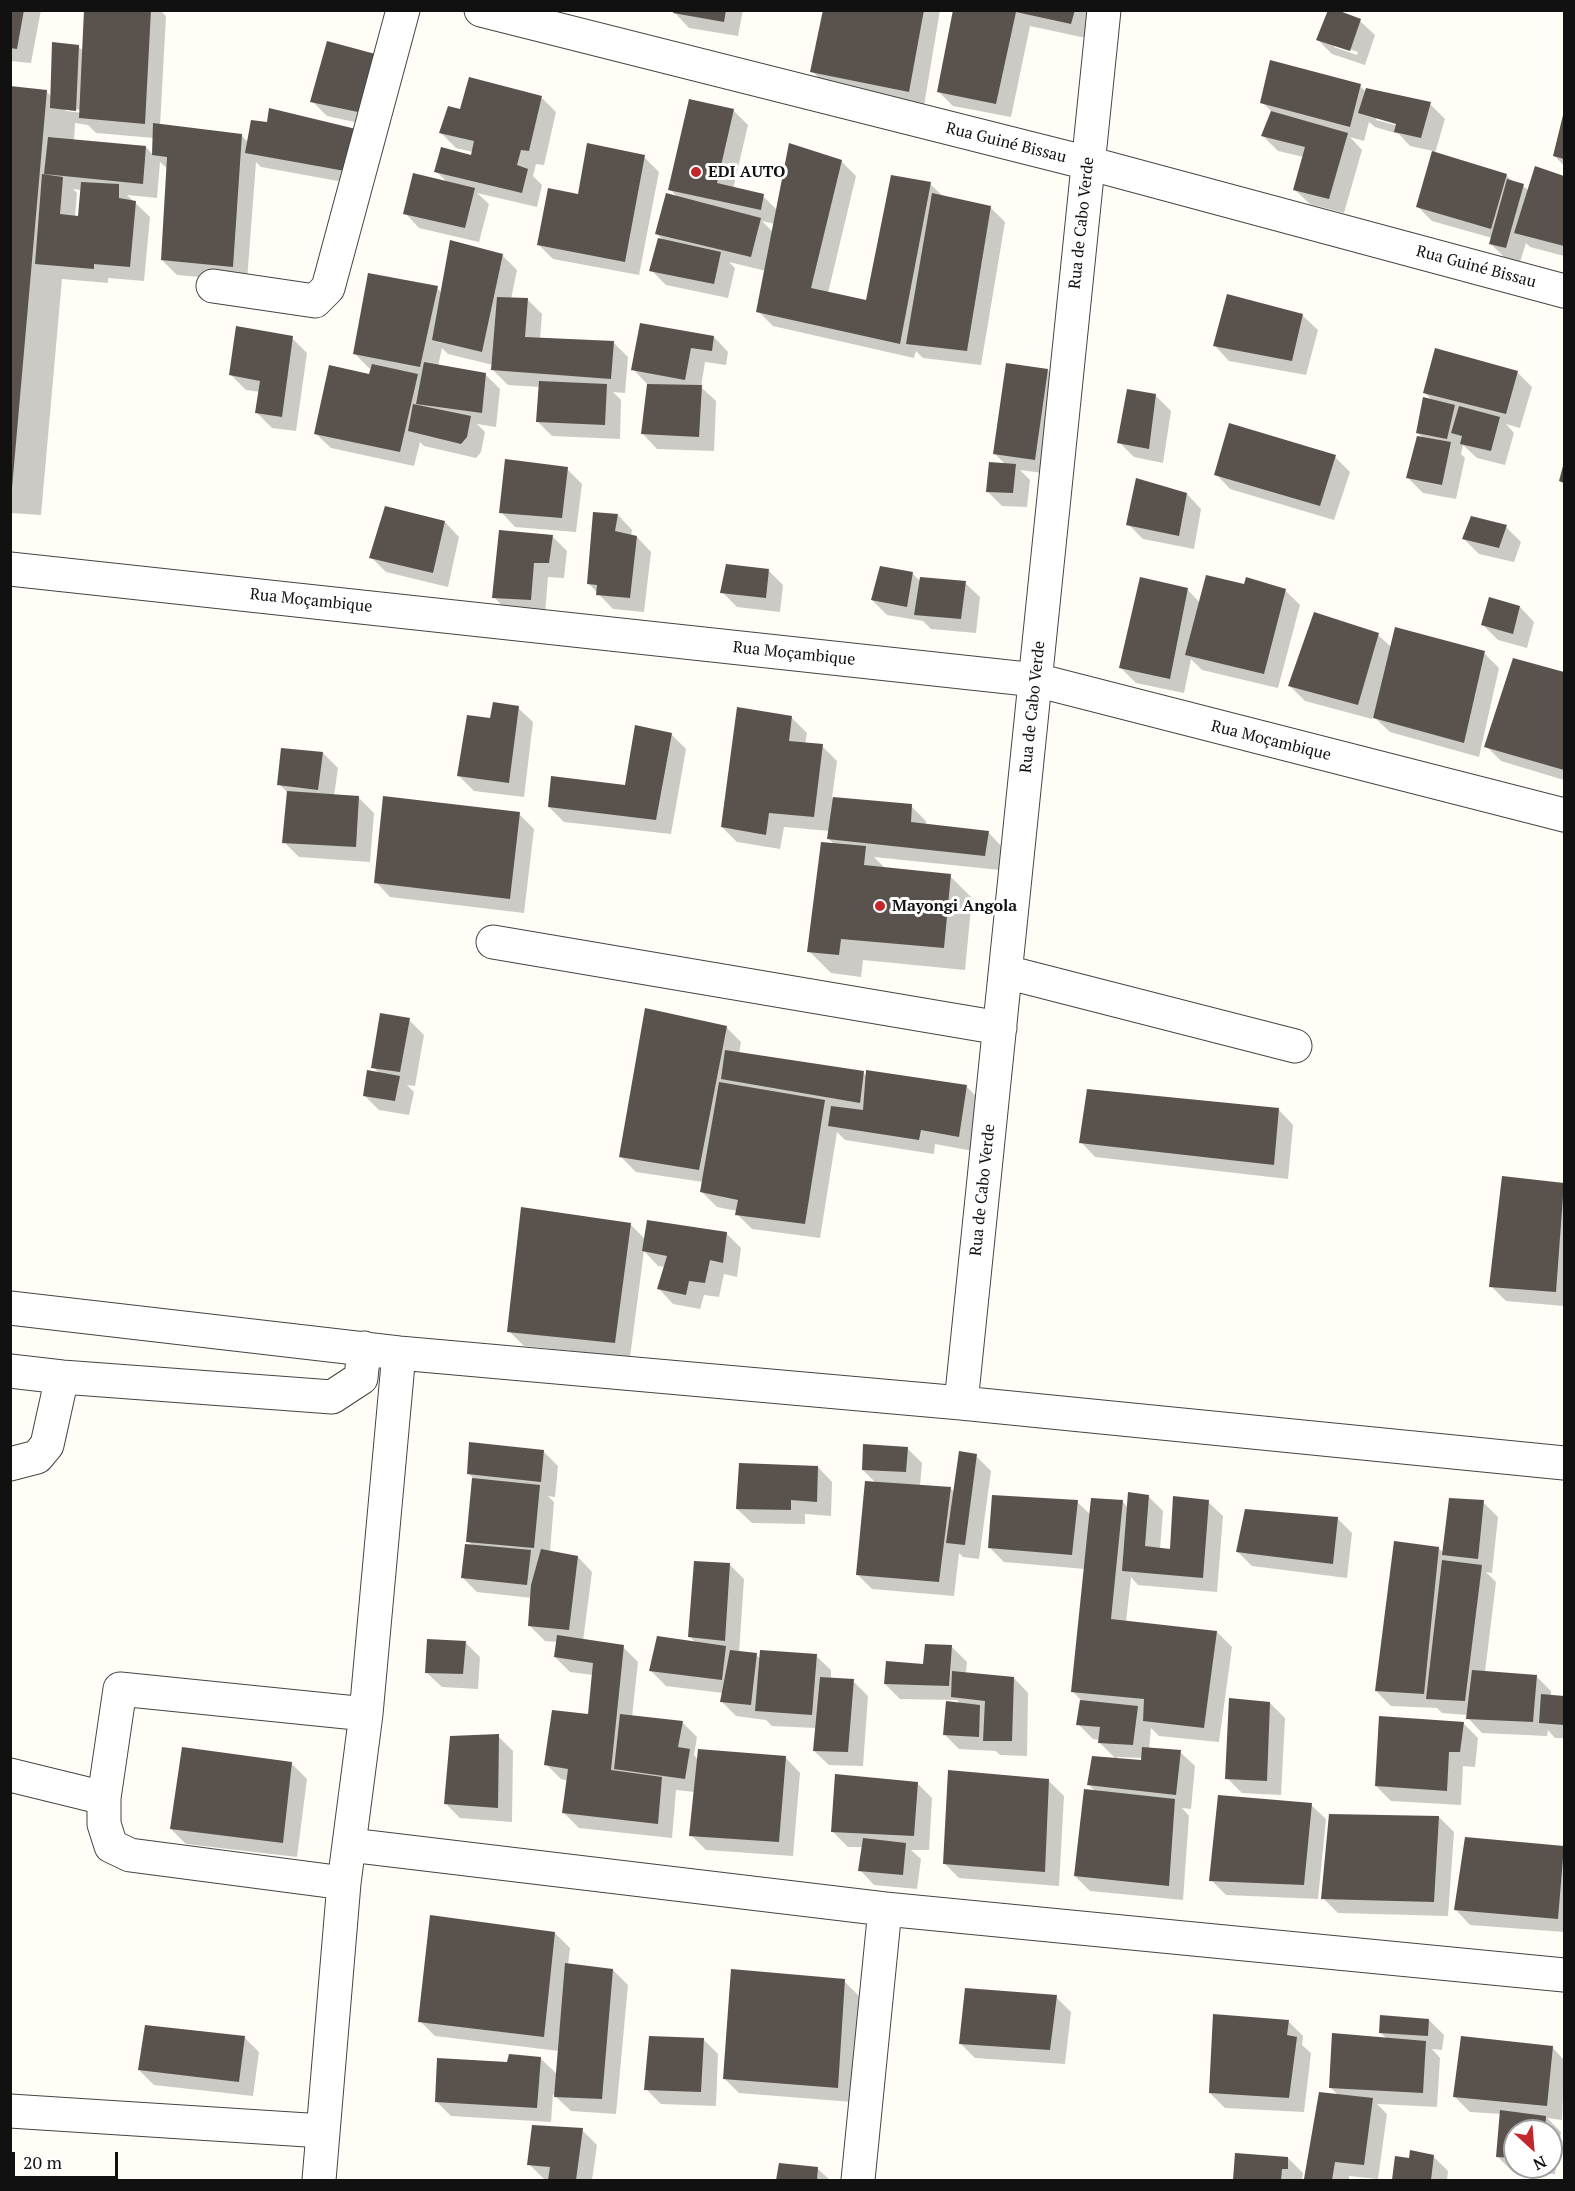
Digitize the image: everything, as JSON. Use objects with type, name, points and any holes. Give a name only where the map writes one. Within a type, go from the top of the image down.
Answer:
[{"type":"street","points":[[213,286],[315,301],[328,288],[403,10]]},
{"type":"street","name":"Rua Guiné Bissau","points":[[481,10],[1088,163],[1564,291]]},
{"type":"street","name":"Rua de Cabo Verde","points":[[962,1403],[1104,10]]},
{"type":"street","name":"Rua Moçambique","points":[[10,569],[1036,680],[1564,815]]},
{"type":"street","points":[[493,942],[1000,1028]]},
{"type":"street","points":[[1006,972],[1296,1046]]},
{"type":"street","points":[[10,1308],[399,1353],[962,1403],[1564,1463]]},
{"type":"street","points":[[10,1371],[332,1397],[361,1378],[364,1348]]},
{"type":"street","points":[[318,2181],[344,1883],[366,1714],[399,1353]]},
{"type":"street","points":[[10,1464],[37,1457],[47,1445],[62,1377]]},
{"type":"street","points":[[344,1883],[130,1855],[111,1846],[104,1824],[104,1798],[120,1689],[366,1714]]},
{"type":"street","points":[[10,1775],[104,1798]]},
{"type":"street","points":[[350,1845],[885,1909],[1564,1976]]},
{"type":"street","points":[[858,2181],[885,1909]]},
{"type":"street","points":[[10,2111],[323,2131]]},
{"type":"building","points":[[10,10],[24,10],[17,49],[10,48]]},
{"type":"building","points":[[84,10],[151,10],[145,124],[79,118]]},
{"type":"building","points":[[674,10],[726,10],[724,22],[673,13]]},
{"type":"building","points":[[823,10],[924,10],[909,92],[810,72]]},
{"type":"building","points":[[953,10],[1075,10],[1071,24],[1016,12],[996,104],[937,92]]},
{"type":"building","points":[[1328,10],[1337,10],[1361,19],[1350,51],[1316,40]]},
{"type":"building","points":[[327,41],[379,55],[363,113],[310,102]]},
{"type":"building","points":[[52,42],[79,45],[76,111],[50,108]]},
{"type":"building","points":[[1270,60],[1361,84],[1350,127],[1260,103]]},
{"type":"building","points":[[469,77],[542,96],[529,151],[521,150],[517,165],[528,169],[522,193],[434,172],[441,147],[471,155],[474,141],[439,133],[448,106],[460,109]]},
{"type":"building","points":[[10,86],[47,90],[12,488],[10,488]]},
{"type":"building","points":[[1366,88],[1431,102],[1421,138],[1394,132],[1396,124],[1358,113]]},
{"type":"building","points":[[689,99],[734,109],[717,183],[764,194],[761,210],[668,190]]},
{"type":"building","points":[[269,108],[356,129],[345,171],[245,153],[251,120],[267,122]]},
{"type":"building","points":[[1271,111],[1348,133],[1329,199],[1293,190],[1305,147],[1261,136]]},
{"type":"building","points":[[1564,111],[1564,159],[1553,156]]},
{"type":"building","points":[[153,123],[242,134],[233,267],[161,260],[167,157],[152,155]]},
{"type":"building","points":[[48,137],[146,146],[143,184],[44,174]]},
{"type":"building","points":[[587,143],[645,155],[625,262],[537,245],[548,188],[578,194]]},
{"type":"building","points":[[789,143],[842,160],[811,288],[866,300],[891,175],[931,182],[900,344],[756,312]]},
{"type":"building","points":[[1432,151],[1507,174],[1491,229],[1416,207]]},
{"type":"building","points":[[1535,166],[1564,176],[1564,246],[1514,233]]},
{"type":"building","points":[[413,173],[475,188],[465,228],[403,214]]},
{"type":"building","points":[[42,174],[63,177],[60,214],[78,216],[81,182],[119,184],[119,198],[136,201],[130,267],[94,264],[94,269],[35,264]]},
{"type":"building","points":[[1507,179],[1524,184],[1506,248],[1489,244]]},
{"type":"building","points":[[666,193],[761,218],[751,257],[655,234]]},
{"type":"building","points":[[932,193],[991,206],[967,351],[906,344]]},
{"type":"building","points":[[658,238],[721,252],[714,284],[649,271]]},
{"type":"building","points":[[450,240],[503,254],[482,352],[432,340]]},
{"type":"building","points":[[368,273],[438,286],[420,367],[353,354]]},
{"type":"building","points":[[1227,294],[1303,314],[1292,361],[1213,346]]},
{"type":"building","points":[[497,297],[528,298],[525,337],[614,341],[611,379],[491,370]]},
{"type":"building","points":[[640,323],[714,336],[712,351],[691,348],[685,380],[631,370]]},
{"type":"building","points":[[236,326],[293,336],[282,417],[255,413],[260,381],[229,375]]},
{"type":"building","points":[[1435,348],[1518,371],[1506,414],[1423,393]]},
{"type":"building","points":[[424,362],[486,373],[482,413],[416,404]]},
{"type":"building","points":[[1006,363],[1048,369],[1035,460],[993,454]]},
{"type":"building","points":[[372,364],[418,374],[400,452],[314,434],[329,365],[369,374]]},
{"type":"building","points":[[539,381],[607,384],[605,425],[536,422]]},
{"type":"building","points":[[647,384],[702,385],[699,437],[641,434]]},
{"type":"building","points":[[1127,389],[1156,394],[1149,449],[1117,443]]},
{"type":"building","points":[[1423,397],[1455,405],[1447,439],[1416,433]]},
{"type":"building","points":[[413,404],[471,416],[467,437],[461,444],[408,431]]},
{"type":"building","points":[[1459,406],[1500,417],[1491,451],[1460,444],[1462,436],[1451,433]]},
{"type":"building","points":[[1229,423],[1336,455],[1320,506],[1214,475]]},
{"type":"building","points":[[1417,436],[1451,442],[1442,485],[1406,478]]},
{"type":"building","points":[[505,459],[568,467],[562,518],[499,513]]},
{"type":"building","points":[[989,462],[1016,464],[1013,493],[986,492]]},
{"type":"building","points":[[1564,462],[1564,483],[1559,481]]},
{"type":"building","points":[[1136,478],[1187,493],[1179,536],[1126,525]]},
{"type":"building","points":[[385,506],[445,521],[433,573],[369,558]]},
{"type":"building","points":[[593,512],[618,514],[615,531],[637,536],[630,598],[596,595],[597,585],[587,584]]},
{"type":"building","points":[[1471,516],[1507,525],[1499,548],[1462,539]]},
{"type":"building","points":[[499,530],[553,535],[549,563],[534,563],[531,600],[492,598]]},
{"type":"building","points":[[726,564],[769,569],[766,598],[720,593]]},
{"type":"building","points":[[880,566],[913,572],[907,607],[871,600]]},
{"type":"building","points":[[1206,575],[1244,584],[1246,577],[1286,589],[1264,674],[1185,655]]},
{"type":"building","points":[[920,577],[966,581],[961,619],[914,615]]},
{"type":"building","points":[[1140,577],[1188,588],[1170,679],[1119,668]]},
{"type":"building","points":[[1489,597],[1520,606],[1513,634],[1481,625]]},
{"type":"building","points":[[1314,612],[1379,633],[1358,705],[1288,686]]},
{"type":"building","points":[[1395,627],[1485,651],[1464,743],[1373,718]]},
{"type":"building","points":[[1513,658],[1564,672],[1564,770],[1484,747]]},
{"type":"building","points":[[493,702],[519,706],[509,783],[457,776],[467,715],[490,718]]},
{"type":"building","points":[[737,707],[792,716],[789,741],[823,744],[814,817],[769,813],[766,835],[721,827]]},
{"type":"building","points":[[635,725],[672,733],[656,820],[548,807],[551,776],[625,785]]},
{"type":"building","points":[[281,748],[323,752],[318,790],[277,785]]},
{"type":"building","points":[[287,791],[359,796],[356,847],[282,843]]},
{"type":"building","points":[[383,796],[520,812],[510,899],[374,883]]},
{"type":"building","points":[[833,797],[912,804],[911,822],[989,831],[985,856],[827,839]]},
{"type":"building","name":"Mayongi Angola","points":[[821,842],[866,846],[864,865],[951,874],[944,948],[841,939],[839,955],[807,952]]},
{"type":"building","points":[[645,1008],[727,1026],[699,1170],[619,1157]]},
{"type":"building","points":[[380,1013],[410,1018],[400,1072],[371,1068]]},
{"type":"building","points":[[725,1050],[864,1071],[860,1103],[721,1079]]},
{"type":"building","points":[[367,1070],[400,1076],[395,1101],[363,1096]]},
{"type":"building","points":[[866,1070],[967,1085],[959,1137],[921,1130],[919,1140],[828,1126],[831,1106],[863,1110]]},
{"type":"building","points":[[719,1082],[825,1100],[805,1224],[735,1215],[738,1200],[700,1192]]},
{"type":"building","points":[[1087,1089],[1279,1108],[1274,1165],[1079,1143]]},
{"type":"building","points":[[1502,1176],[1564,1183],[1556,1292],[1489,1287]]},
{"type":"building","points":[[521,1207],[631,1223],[615,1343],[507,1332]]},
{"type":"building","points":[[647,1220],[727,1232],[723,1263],[710,1260],[705,1283],[689,1281],[686,1295],[657,1289],[667,1256],[642,1251]]},
{"type":"building","points":[[469,1442],[544,1450],[541,1482],[467,1474]]},
{"type":"building","points":[[863,1444],[908,1447],[906,1472],[862,1470]]},
{"type":"building","points":[[959,1451],[977,1454],[965,1545],[946,1543]]},
{"type":"building","points":[[739,1463],[818,1466],[817,1502],[791,1500],[791,1510],[736,1509]]},
{"type":"building","points":[[472,1478],[540,1485],[534,1548],[466,1542]]},
{"type":"building","points":[[865,1481],[951,1487],[939,1582],[856,1575]]},
{"type":"building","points":[[1128,1492],[1149,1495],[1145,1546],[1170,1549],[1173,1496],[1209,1500],[1203,1578],[1122,1571]]},
{"type":"building","points":[[992,1495],[1078,1500],[1072,1555],[988,1548]]},
{"type":"building","points":[[1091,1498],[1123,1500],[1111,1619],[1217,1631],[1204,1728],[1143,1721],[1144,1699],[1071,1692]]},
{"type":"building","points":[[1449,1498],[1484,1500],[1478,1559],[1442,1555]]},
{"type":"building","points":[[1245,1509],[1338,1517],[1333,1564],[1236,1552]]},
{"type":"building","points":[[1394,1541],[1439,1547],[1424,1694],[1375,1691]]},
{"type":"building","points":[[465,1544],[531,1550],[527,1585],[461,1578]]},
{"type":"building","points":[[541,1549],[578,1556],[569,1630],[528,1626],[531,1585]]},
{"type":"building","points":[[1442,1560],[1482,1565],[1465,1701],[1426,1699]]},
{"type":"building","points":[[694,1561],[730,1563],[725,1641],[688,1637]]},
{"type":"building","points":[[557,1635],[624,1645],[611,1770],[662,1777],[658,1824],[562,1813],[568,1769],[544,1765],[552,1710],[588,1714],[593,1663],[554,1657]]},
{"type":"building","points":[[657,1636],[726,1646],[722,1680],[649,1671]]},
{"type":"building","points":[[427,1639],[466,1641],[463,1674],[425,1673]]},
{"type":"building","points":[[925,1644],[952,1645],[949,1686],[884,1684],[886,1661],[923,1664]]},
{"type":"building","points":[[730,1650],[757,1653],[751,1705],[720,1702]]},
{"type":"building","points":[[760,1650],[817,1654],[812,1715],[755,1711]]},
{"type":"building","points":[[1472,1670],[1537,1675],[1533,1722],[1466,1719]]},
{"type":"building","points":[[952,1671],[1014,1677],[1012,1741],[983,1741],[985,1701],[951,1697]]},
{"type":"building","points":[[820,1677],[854,1679],[848,1752],[813,1751]]},
{"type":"building","points":[[1541,1694],[1564,1696],[1564,1725],[1539,1723]]},
{"type":"building","points":[[1229,1698],[1270,1702],[1267,1781],[1225,1779]]},
{"type":"building","points":[[1080,1700],[1138,1706],[1133,1745],[1098,1743],[1100,1727],[1076,1725]]},
{"type":"building","points":[[946,1701],[980,1705],[979,1737],[943,1735]]},
{"type":"building","points":[[620,1714],[683,1721],[678,1747],[690,1749],[685,1779],[614,1769]]},
{"type":"building","points":[[1379,1716],[1464,1722],[1460,1752],[1449,1752],[1447,1791],[1375,1786]]},
{"type":"building","points":[[499,1734],[498,1808],[444,1804],[450,1736]]},
{"type":"building","points":[[182,1747],[292,1762],[283,1843],[170,1829]]},
{"type":"building","points":[[1142,1747],[1181,1750],[1176,1795],[1087,1785],[1092,1756],[1141,1760]]},
{"type":"building","points":[[698,1749],[786,1756],[779,1842],[689,1836]]},
{"type":"building","points":[[948,1770],[1049,1779],[1045,1872],[943,1864]]},
{"type":"building","points":[[835,1774],[918,1782],[914,1836],[831,1832]]},
{"type":"building","points":[[1084,1789],[1175,1799],[1169,1886],[1074,1876]]},
{"type":"building","points":[[1218,1795],[1312,1803],[1304,1885],[1209,1881]]},
{"type":"building","points":[[1329,1814],[1439,1816],[1434,1902],[1321,1899]]},
{"type":"building","points":[[1465,1837],[1564,1846],[1558,1919],[1454,1910]]},
{"type":"building","points":[[863,1838],[906,1843],[903,1875],[858,1871]]},
{"type":"building","points":[[430,1915],[555,1932],[544,2037],[418,2022]]},
{"type":"building","points":[[565,1963],[613,1969],[602,2099],[554,2097]]},
{"type":"building","points":[[731,1969],[845,1979],[838,2088],[723,2079]]},
{"type":"building","points":[[965,1988],[1057,1995],[1050,2050],[959,2044]]},
{"type":"building","points":[[1213,2014],[1289,2020],[1287,2035],[1297,2037],[1289,2098],[1209,2093]]},
{"type":"building","points":[[1380,2015],[1429,2019],[1428,2036],[1379,2033]]},
{"type":"building","points":[[145,2025],[245,2036],[239,2082],[138,2070]]},
{"type":"building","points":[[1332,2033],[1426,2041],[1423,2093],[1329,2088]]},
{"type":"building","points":[[649,2036],[704,2038],[701,2092],[644,2090]]},
{"type":"building","points":[[1461,2036],[1553,2046],[1547,2106],[1453,2097]]},
{"type":"building","points":[[509,2054],[541,2057],[537,2108],[435,2102],[437,2058],[507,2062]]},
{"type":"building","points":[[1319,2092],[1373,2098],[1364,2165],[1335,2162],[1332,2180],[1304,2179]]},
{"type":"building","points":[[1500,2110],[1546,2116],[1546,2119],[1503,2119],[1503,2157],[1496,2157]]},
{"type":"building","points":[[532,2125],[583,2128],[576,2180],[548,2180],[550,2167],[527,2165]]},
{"type":"building","points":[[1410,2150],[1434,2155],[1431,2180],[1392,2180],[1395,2156],[1409,2158]]},
{"type":"building","points":[[1235,2153],[1288,2157],[1288,2169],[1282,2169],[1281,2180],[1233,2180]]},
{"type":"building","points":[[779,2163],[818,2167],[817,2180],[776,2180]]},
{"type":"place","name":"EDI AUTO","points":[[696,172]]},
{"type":"place","name":"Mayongi Angola","points":[[880,906]]}]
